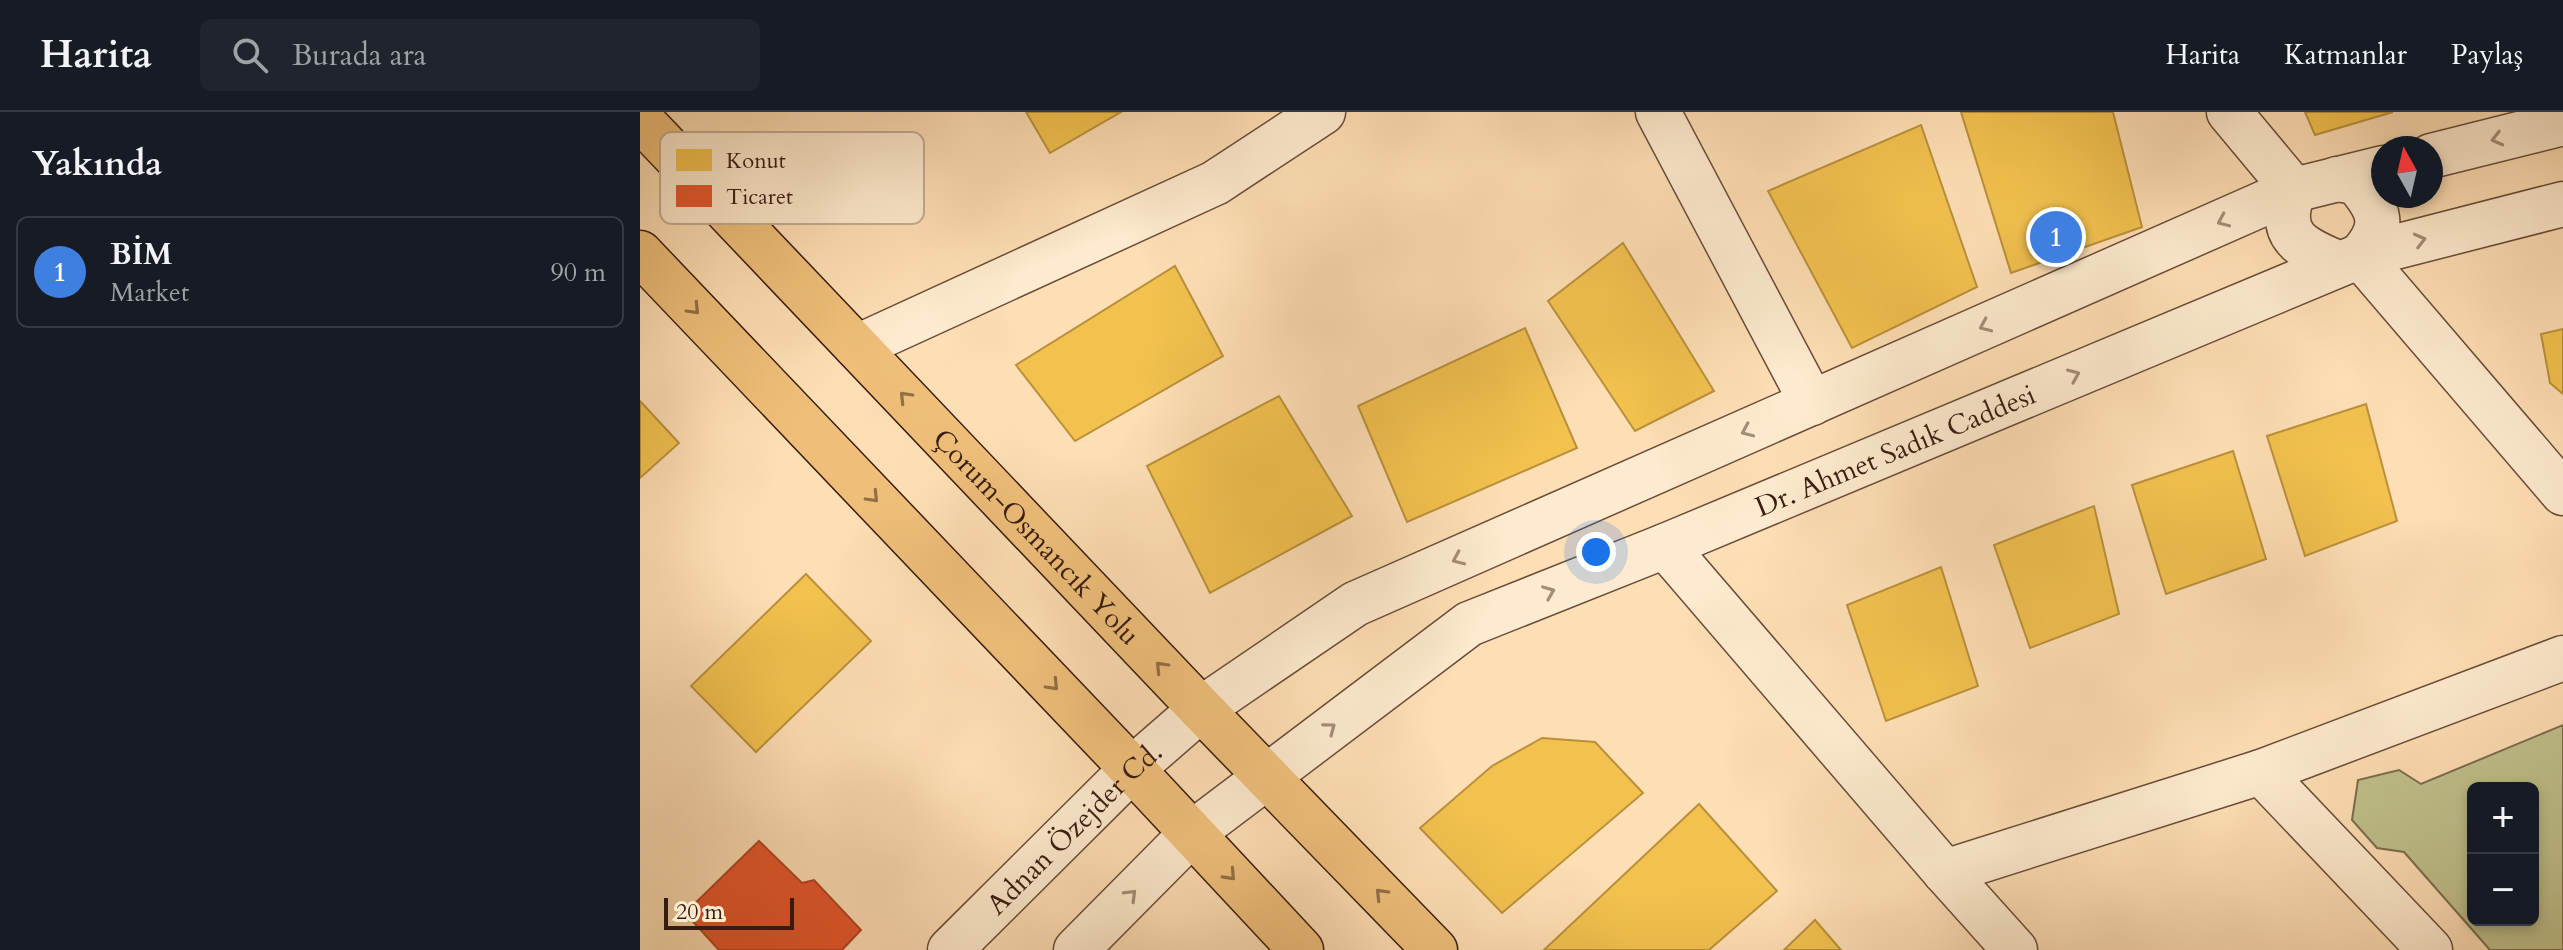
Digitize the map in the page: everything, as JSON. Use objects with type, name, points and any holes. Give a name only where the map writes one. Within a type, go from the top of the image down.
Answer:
[{"type":"highway","name":"Çorum-Osmancık Yolu","points":[[640,119],[660,140]]},
{"type":"highway","name":"Çorum-Osmancık Yolu","points":[[740,224],[1435,950]]},
{"type":"highway","points":[[640,253],[1301,950]]},
{"type":"street","points":[[857,347],[1215,183],[1323,112]]},
{"type":"street","points":[[1658,112],[1812,403]]},
{"type":"street","points":[[2229,112],[2294,190]]},
{"type":"street","points":[[2443,153],[2563,123]]},
{"type":"street","points":[[1201,709],[1355,604],[2294,190],[2371,171]]},
{"type":"street","points":[[2337,179],[2356,182],[2376,207],[2378,227],[2372,243],[2350,260]]},
{"type":"street","points":[[2294,190],[2288,203],[2287,218],[2290,232],[2300,245],[2350,260],[2563,493]]},
{"type":"street","name":"Dr. Ahmet Sadık Caddesi","points":[[1268,775],[1469,624],[1665,546],[2350,260],[2563,204]]},
{"type":"street","points":[[1665,546],[2015,950]]},
{"type":"street","points":[[1945,872],[2261,772],[2563,658]]},
{"type":"street","name":"Adnan Özejder Cd.","points":[[950,950],[1132,769],[1201,709]]},
{"type":"street","points":[[2261,772],[2430,950]]},
{"type":"street","points":[[1076,950],[1191,834],[1268,775]]},
{"type":"green space","points":[[2563,725],[2563,950],[2490,950],[2469,926],[2539,926],[2539,782],[2467,782],[2467,924],[2404,852],[2377,848],[2352,820],[2358,780],[2399,770],[2421,784]]},
{"type":"building: Konut","points":[[1026,112],[1121,112],[1050,153]]},
{"type":"building: Konut","points":[[1961,112],[2113,112],[2142,227],[2011,273]]},
{"type":"building: Konut","points":[[2305,112],[2393,112],[2315,135]]},
{"type":"building: Konut","points":[[1921,125],[1977,287],[1852,348],[1768,191]]},
{"type":"building: Konut","points":[[1623,243],[1714,391],[1635,431],[1548,301]]},
{"type":"building: Konut","points":[[1175,266],[1223,356],[1075,441],[1016,365]]},
{"type":"building: Konut","points":[[1525,328],[1577,448],[1407,522],[1358,406]]},
{"type":"building: Konut","points":[[2563,329],[2563,394],[2550,383],[2541,334]]},
{"type":"building: Konut","points":[[1279,396],[1352,516],[1210,593],[1147,466]]},
{"type":"building: Konut","points":[[640,401],[679,443],[640,478]]},
{"type":"building: Konut","points":[[2366,404],[2397,521],[2305,556],[2267,436]]},
{"type":"building: Konut","points":[[2233,451],[2266,559],[2166,594],[2132,485]]},
{"type":"building: Konut","points":[[2094,506],[2119,614],[2030,648],[1994,545]]},
{"type":"building: Konut","points":[[1941,567],[1978,686],[1886,721],[1847,605]]},
{"type":"building: Konut","points":[[806,574],[871,641],[756,752],[691,686]]},
{"type":"building: Konut","points":[[1542,738],[1595,742],[1643,793],[1502,913],[1420,828],[1492,766]]},
{"type":"building: Konut","points":[[1699,804],[1777,891],[1709,950],[1544,950]]},
{"type":"building: Konut","points":[[1815,920],[1841,950],[1784,950]]},
{"type":"building: Ticaret","points":[[759,841],[802,883],[814,880],[861,930],[842,950],[719,950],[685,913]]},
{"type":"place","name":"BİM","points":[[2056,237]]}]
